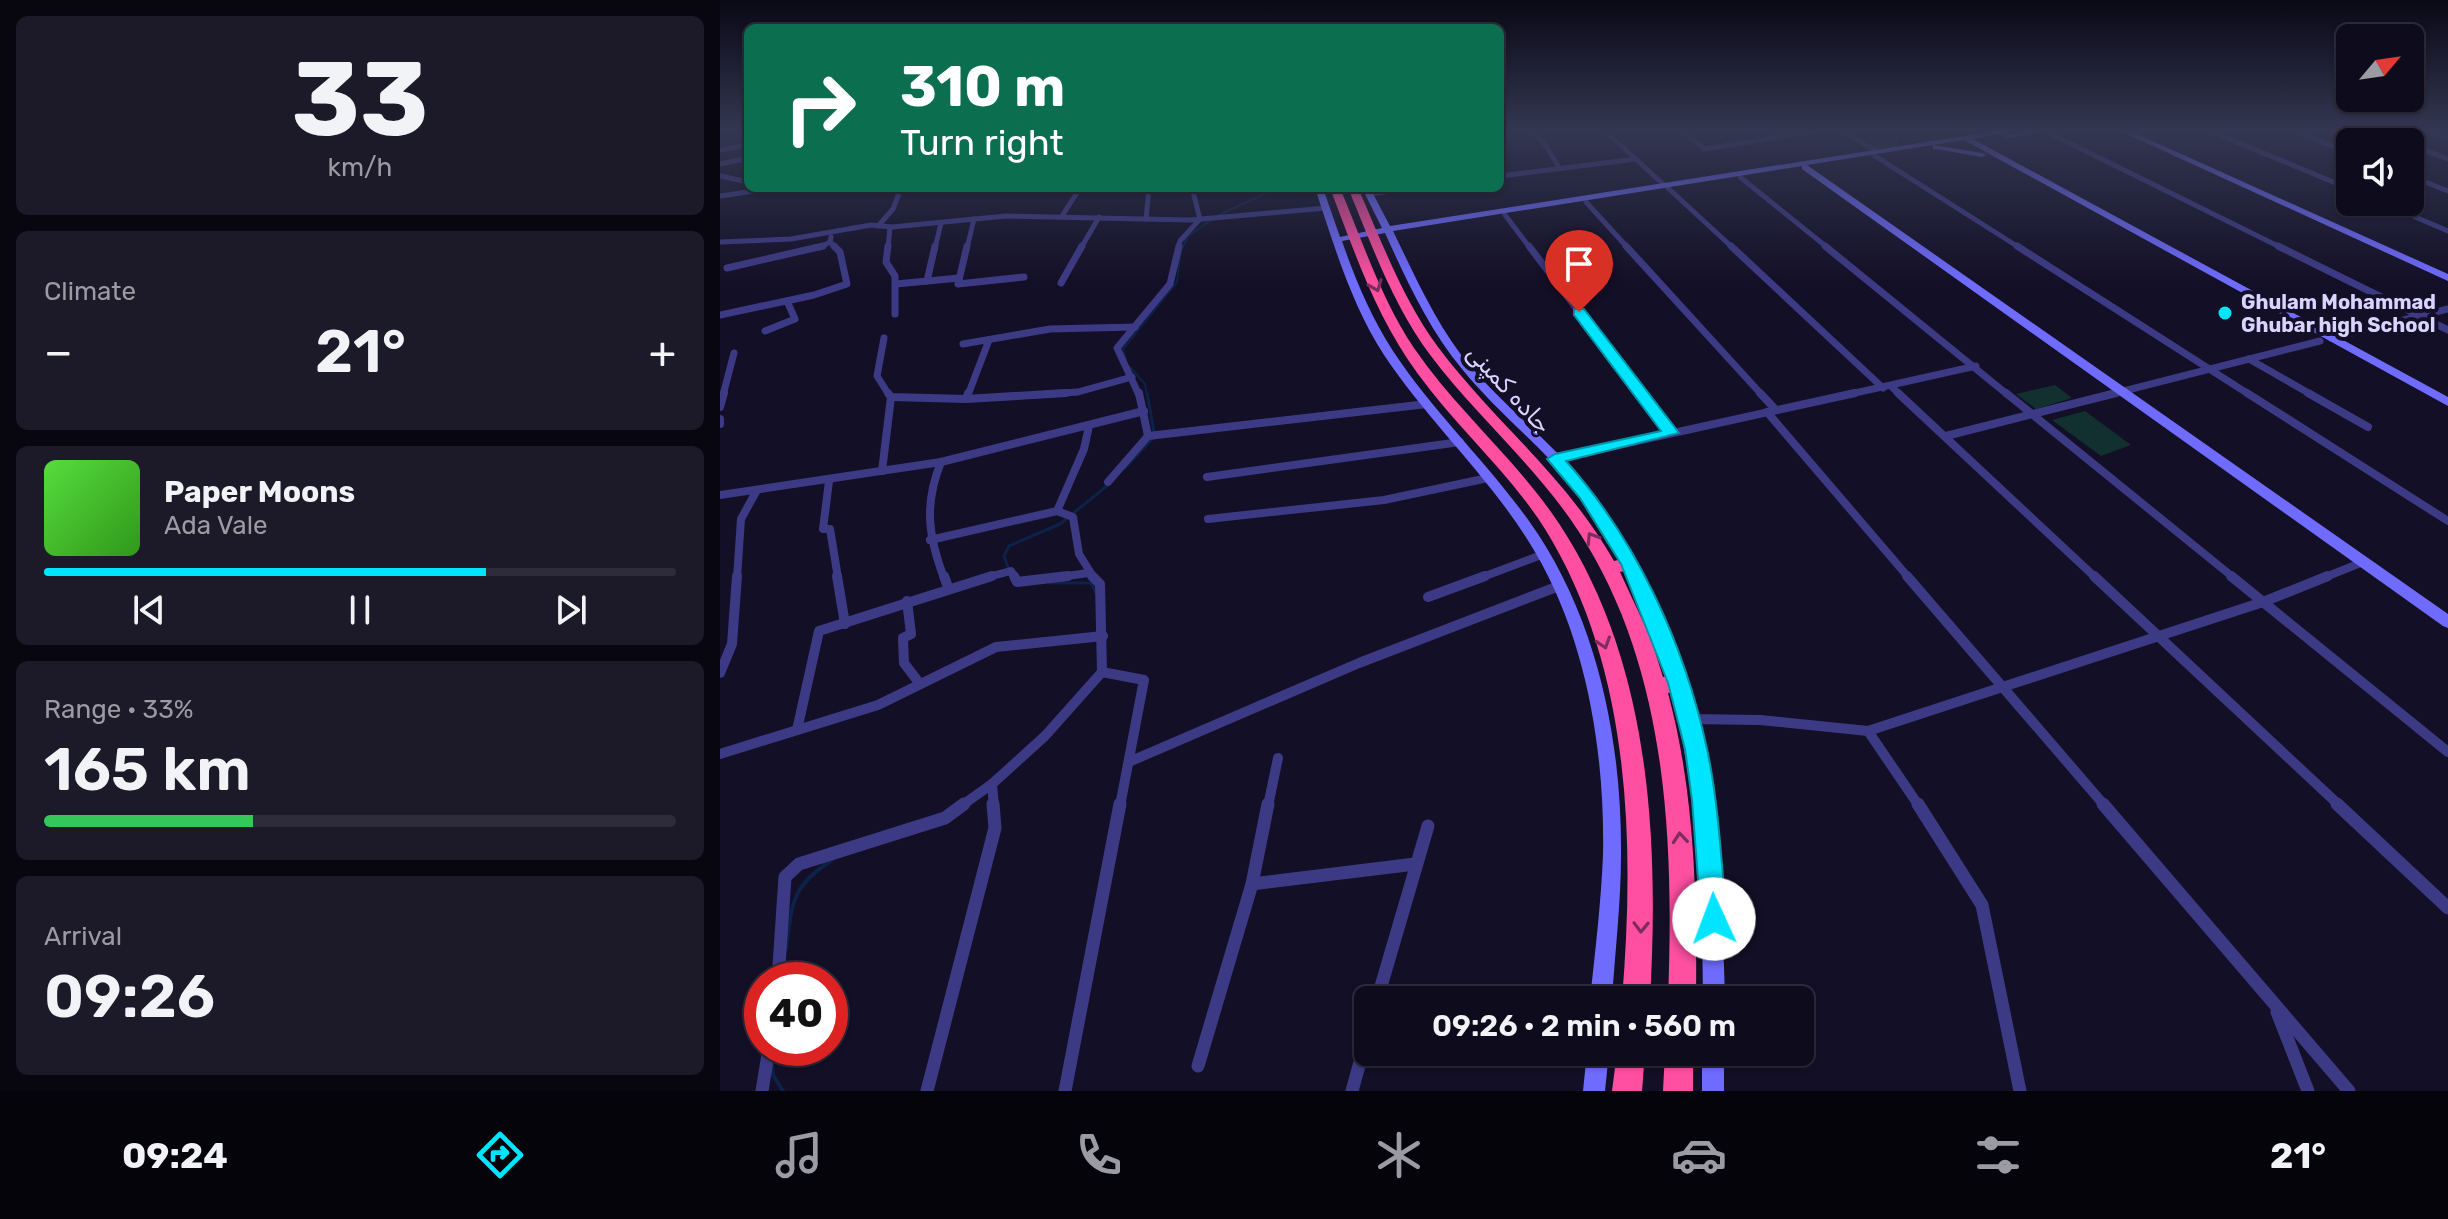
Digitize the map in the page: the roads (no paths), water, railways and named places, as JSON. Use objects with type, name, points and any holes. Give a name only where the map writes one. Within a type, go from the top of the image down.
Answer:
[{"type":"highway","name":"جاده کمپنی","points":[[1338,192],[1369,235],[1433,349],[1561,492],[1611,568],[1638,633],[1654,687],[1681,837],[1682,986]]},
{"type":"highway","name":"جاده کمپنی","points":[[1363,192],[1369,235],[1389,319],[1407,348],[1532,496],[1584,584],[1617,684],[1628,745],[1637,817],[1642,927],[1637,986]]},
{"type":"highway","points":[[1611,568],[1630,563]]},
{"type":"highway","points":[[1654,687],[1679,683]]},
{"type":"highway","points":[[1627,1091],[1630,1066]]},
{"type":"highway","points":[[1678,1091],[1679,1066]]},
{"type":"street","points":[[1660,181],[1887,387],[1946,436],[2448,908]]},
{"type":"street","points":[[1369,235],[1700,181]]},
{"type":"street","points":[[1745,181],[2448,752]]},
{"type":"street","points":[[1825,181],[2448,622]]},
{"type":"street","points":[[1916,181],[2448,521]]},
{"type":"street","points":[[2036,181],[2427,395],[2448,411]]},
{"type":"street","points":[[2146,181],[2448,330]]},
{"type":"street","points":[[2234,181],[2448,278]]},
{"type":"street","points":[[2424,182],[2448,191]]},
{"type":"street","points":[[720,196],[744,192]]},
{"type":"street","points":[[878,226],[893,209],[899,192]]},
{"type":"street","points":[[1062,216],[1077,192]]},
{"type":"street","points":[[1146,219],[1149,192]]},
{"type":"street","points":[[1193,192],[1200,219]]},
{"type":"street","points":[[1320,192],[1326,208]]},
{"type":"street","points":[[1369,235],[1586,202],[1606,196]]},
{"type":"street","points":[[1586,202],[1772,411],[2349,1091]]},
{"type":"street","points":[[720,242],[974,219],[1062,216],[1200,219],[1221,214],[1326,208],[1369,235],[1453,351],[1586,495],[1630,563],[1679,683],[1689,719],[1704,800],[1714,892],[1714,986]]},
{"type":"street","points":[[1505,215],[1671,433]]},
{"type":"street","points":[[2413,216],[2448,231]]},
{"type":"street","points":[[1061,283],[1099,217]]},
{"type":"street","points":[[974,219],[958,284],[1024,277]]},
{"type":"street","points":[[1148,436],[1144,411],[1132,377],[1121,365],[1117,348],[1174,278],[1175,252],[1200,219]]},
{"type":"street","points":[[927,281],[941,223]]},
{"type":"street","points":[[890,227],[886,262],[892,269],[896,284],[895,314]]},
{"type":"street","points":[[727,268],[814,251],[830,242],[832,234]]},
{"type":"street","points":[[1369,235],[1371,324],[1427,404],[1460,442],[1544,554],[1588,665],[1612,838],[1602,986]]},
{"type":"street","points":[[720,315],[847,284],[840,252],[830,242]]},
{"type":"street","points":[[896,284],[959,278]]},
{"type":"street","points":[[765,331],[795,319],[787,301]]},
{"type":"street","points":[[1946,436],[2448,309]]},
{"type":"street","points":[[963,344],[1050,329],[1135,327]]},
{"type":"street","points":[[882,471],[891,397],[877,376],[884,338]]},
{"type":"street","points":[[966,399],[989,340]]},
{"type":"street","points":[[720,407],[734,353]]},
{"type":"street","points":[[2249,359],[2368,427]]},
{"type":"street","points":[[1555,459],[1976,366]]},
{"type":"street","points":[[891,397],[966,399],[1078,392],[1132,377]]},
{"type":"street","points":[[2427,395],[2448,402]]},
{"type":"street","points":[[1108,482],[1148,436],[1427,404]]},
{"type":"street","points":[[720,495],[941,462],[1144,411]]},
{"type":"street","points":[[1057,511],[1084,449],[1089,426]]},
{"type":"street","points":[[1207,477],[1460,442]]},
{"type":"street","points":[[941,462],[926,500],[930,540],[948,587]]},
{"type":"street","points":[[1208,519],[1376,503],[1428,495],[1488,478]]},
{"type":"street","points":[[829,481],[823,529],[830,529],[845,624]]},
{"type":"street","points":[[720,673],[734,632],[741,519],[757,490]]},
{"type":"street","points":[[779,962],[785,877],[799,864],[821,860],[945,818],[992,784],[1045,736],[1102,672],[1100,584],[1088,573],[1078,555],[1073,517],[1057,511],[930,540]]},
{"type":"street","points":[[1428,597],[1544,554]]},
{"type":"street","points":[[1689,719],[1760,720],[1868,731],[2263,602],[2363,562]]},
{"type":"street","points":[[797,730],[819,631],[948,587],[1011,571],[1017,582],[1088,573]]},
{"type":"street","points":[[1131,761],[1359,663],[1559,586]]},
{"type":"street","points":[[907,601],[911,634],[903,638],[902,656],[920,684]]},
{"type":"street","points":[[720,754],[878,705],[996,647],[1103,636]]},
{"type":"street","points":[[1065,1091],[1131,761],[1144,680],[1102,672]]},
{"type":"street","points":[[1868,731],[1982,905],[2020,1091]]},
{"type":"street","points":[[1198,1066],[1252,884],[1278,758]]},
{"type":"street","points":[[927,1091],[995,828],[992,784]]},
{"type":"street","points":[[1381,986],[1428,826]]},
{"type":"street","points":[[1252,884],[1415,864]]},
{"type":"street","points":[[2275,1005],[2308,1091]]},
{"type":"street","points":[[762,1091],[766,1066]]},
{"type":"street","points":[[1352,1091],[1359,1066]]},
{"type":"street","points":[[1594,1091],[1597,1066]]},
{"type":"street","points":[[1713,1066],[1713,1091]]},
{"type":"waterway","points":[[1219,215],[1268,192]]},
{"type":"waterway","points":[[1126,361],[1123,349],[1177,282],[1181,250],[1188,236],[1213,219]]},
{"type":"waterway","points":[[1130,367],[1145,384],[1147,395]]},
{"type":"waterway","points":[[1147,393],[1154,432]]},
{"type":"waterway","points":[[1125,468],[1152,439]]},
{"type":"waterway","points":[[1009,570],[1004,556],[1009,546],[1060,524],[1108,485]]},
{"type":"waterway","points":[[1050,583],[1091,583],[1096,593]]},
{"type":"waterway","points":[[786,949],[796,897],[808,879],[832,860]]},
{"type":"waterway","points":[[772,1066],[773,1075],[783,1091]]},
{"type":"place","name":"Ghulam Mohammad Ghubar high School","points":[[2225,313]]}]
